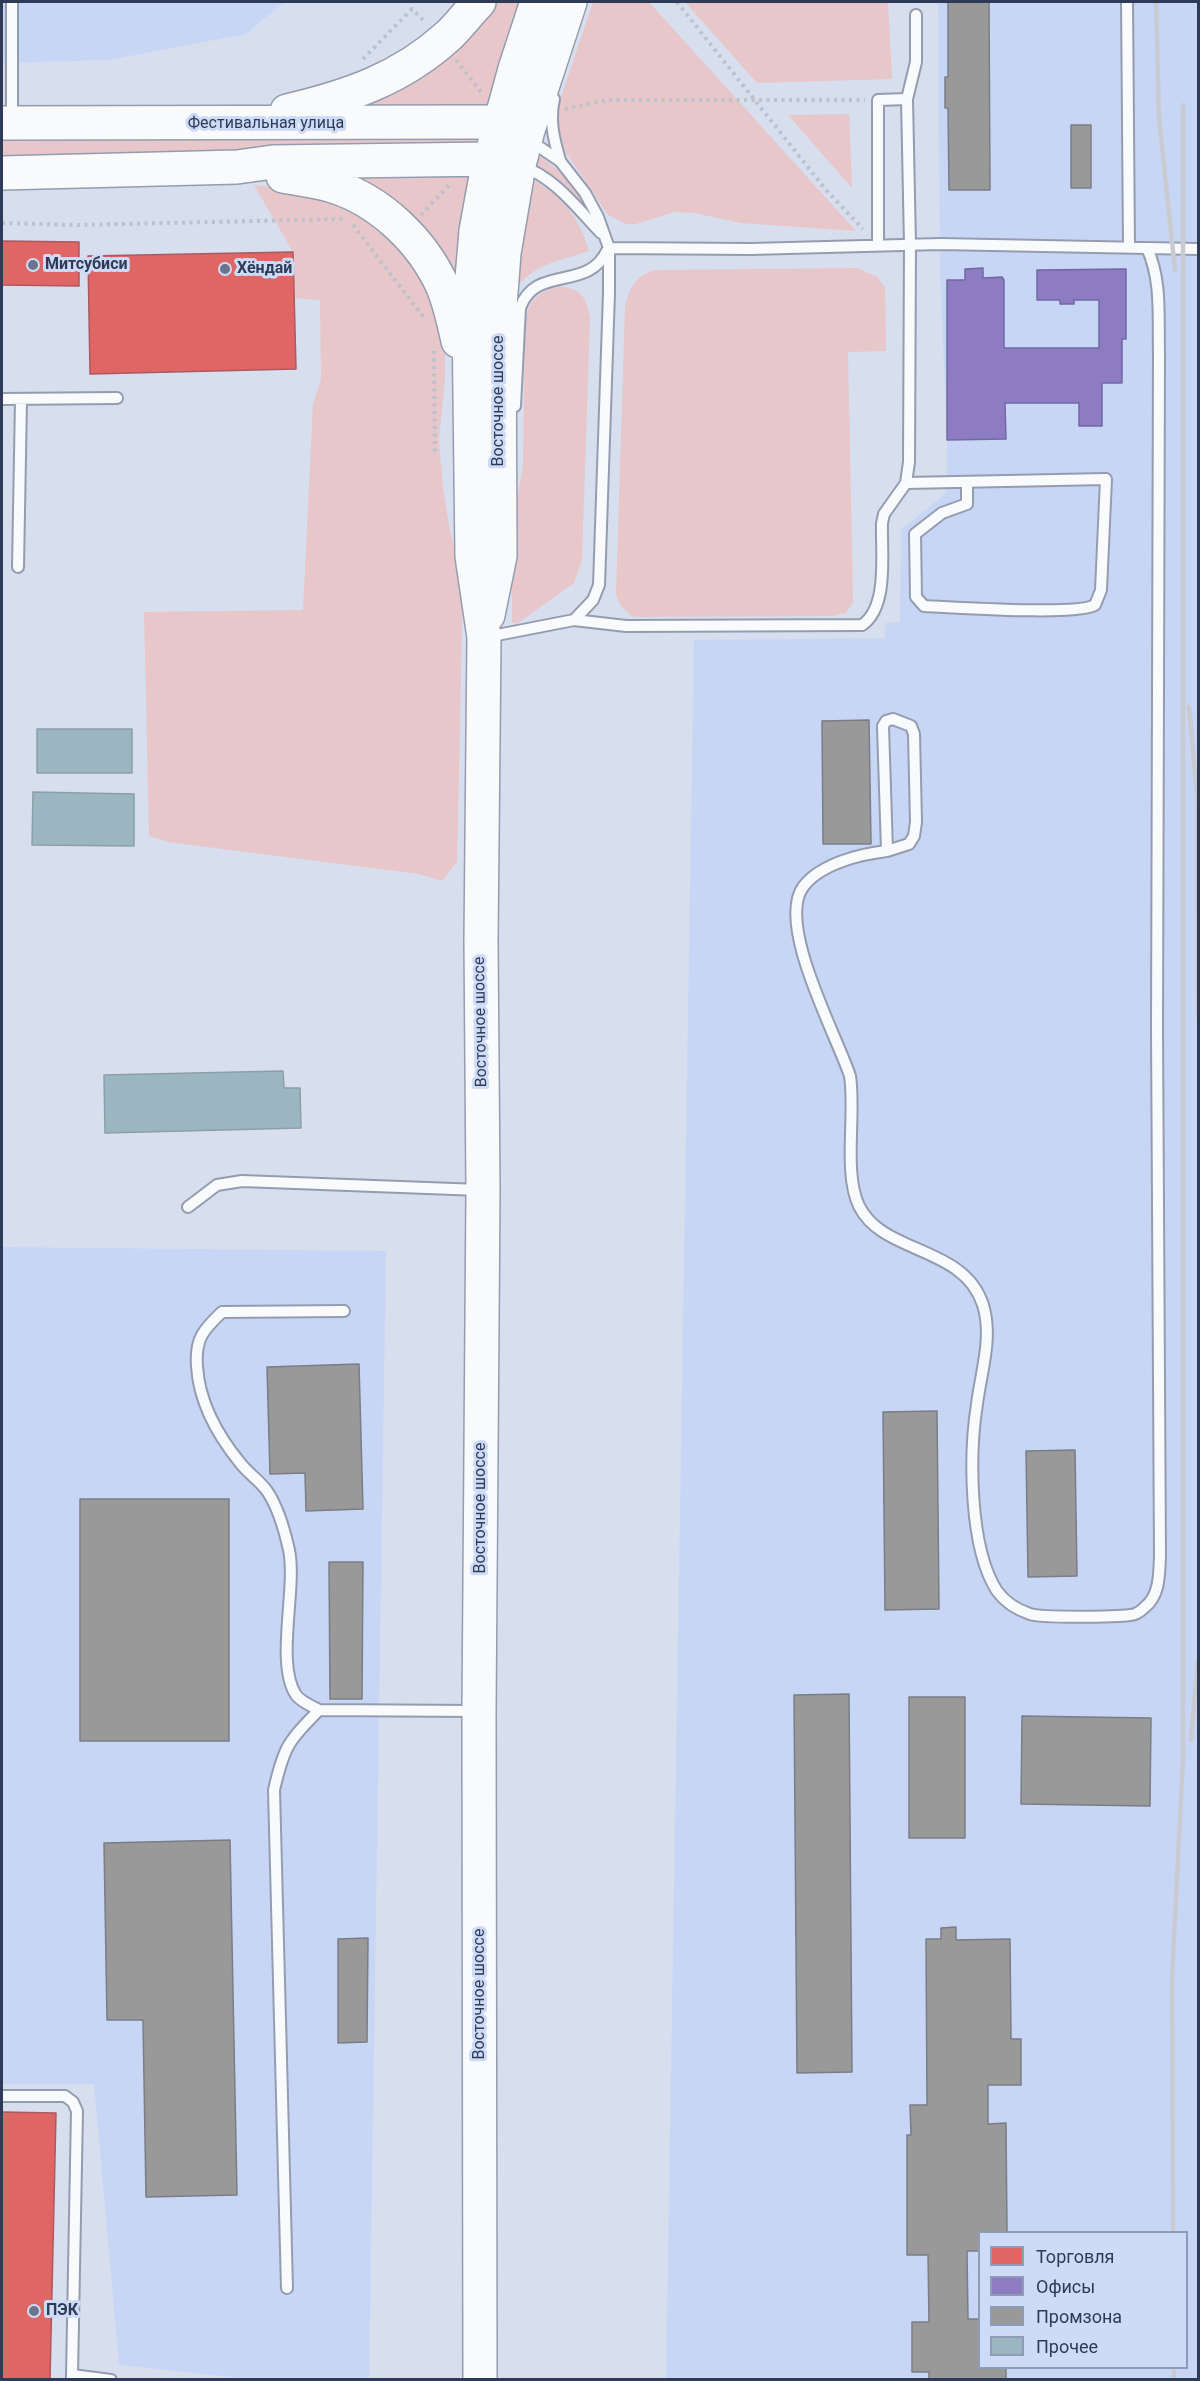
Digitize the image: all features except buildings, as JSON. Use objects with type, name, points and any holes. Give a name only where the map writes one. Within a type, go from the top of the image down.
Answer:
[{"type":"main road","points":[[217,124],[279,113],[337,99],[388,77],[441,41],[479,2]]},
{"type":"main road","points":[[469,390],[469,314],[476,231],[508,136],[537,2]]},
{"type":"main road","points":[[2,172],[237,167],[508,136],[557,71],[570,2]]},
{"type":"main road","name":"Фестивальная улица","points":[[7,123],[217,124],[508,136]]},
{"type":"main road","name":"Восточное шоссе","points":[[484,637],[500,556],[499,320],[508,136]]},
{"type":"main road","points":[[237,167],[332,185],[358,195],[391,218],[414,241],[442,286],[450,307],[469,390]]},
{"type":"main road","name":"Восточное шоссе","points":[[469,390],[472,556],[484,637],[479,1711],[480,2379]]},
{"type":"lane","points":[[7,123],[12,2]]},
{"type":"lane","points":[[1127,2],[1129,246]]},
{"type":"lane","points":[[484,637],[574,620],[626,626],[862,624],[871,619],[877,607],[881,589],[884,514],[906,483],[909,462],[910,244],[907,99],[916,62],[916,15]]},
{"type":"lane","points":[[557,71],[552,108],[553,138],[560,160],[585,193],[598,217],[602,234],[609,248],[599,585],[593,600],[574,620]]},
{"type":"lane","points":[[878,244],[878,100],[907,99]]},
{"type":"lane","points":[[508,136],[560,160]]},
{"type":"lane","points":[[508,136],[543,177],[559,189],[602,234]]},
{"type":"lane","points":[[609,248],[751,249],[910,244],[1129,246],[1198,249]]},
{"type":"lane","points":[[514,419],[520,308],[525,295],[539,285],[593,269],[601,263],[609,248]]},
{"type":"lane","points":[[887,851],[883,726],[886,721],[893,719],[910,726],[914,734],[916,822],[914,836],[909,844],[887,851],[858,857],[835,865],[817,875],[802,888],[798,903],[797,923],[801,951],[850,1076],[853,1188],[867,1220],[886,1233],[943,1260],[963,1273],[983,1305],[986,1330],[984,1362],[976,1406],[973,1453],[974,1492],[981,1553],[998,1592],[1012,1606],[1032,1616],[1132,1616],[1153,1599],[1158,1582],[1160,1557],[1157,1041],[1159,353],[1157,284],[1154,262],[1147,248]]},
{"type":"lane","points":[[2,399],[117,398]]},
{"type":"lane","points":[[18,567],[21,400]]},
{"type":"lane","points":[[499,522],[510,453]]},
{"type":"lane","points":[[906,483],[1106,479],[1101,590],[1095,605],[1083,609],[1054,610],[924,606],[919,603],[916,597],[915,534],[942,513],[967,504],[967,482]]},
{"type":"lane","points":[[188,1207],[217,1185],[242,1181],[483,1190]]},
{"type":"lane","points":[[344,1311],[222,1312],[209,1324],[197,1342],[197,1368],[204,1402],[218,1432],[242,1465],[267,1491],[280,1520],[290,1552],[288,1661],[290,1681],[297,1696],[319,1710],[479,1711]]},
{"type":"lane","points":[[287,2288],[274,1790],[282,1756],[291,1738],[319,1710]]},
{"type":"lane","points":[[2,2096],[65,2097],[73,2102],[77,2111],[72,2377],[111,2379]]},
{"type":"path","points":[[677,2],[826,190],[878,244]]},
{"type":"path","points":[[357,65],[412,9],[482,93],[508,136]]},
{"type":"path","points":[[552,108],[564,109],[607,100],[755,102],[878,100]]},
{"type":"path","points":[[2,223],[77,225],[349,219],[427,321]]},
{"type":"path","points":[[434,341],[435,456]]},
{"type":"shaded area","points":[[2,2],[284,2],[246,34],[109,60],[2,63]]},
{"type":"shaded area","points":[[498,2],[526,2],[490,109],[355,107],[473,28]]},
{"type":"shaded area","points":[[593,2],[649,2],[856,231],[741,223],[694,213],[674,212],[636,224],[626,224],[608,215],[565,151],[558,125],[560,100]]},
{"type":"shaded area","points":[[685,2],[888,2],[892,79],[757,83]]},
{"type":"shaded area","points":[[938,2],[1198,2],[1198,2379],[666,2380],[694,640],[885,638],[885,623],[900,622],[901,530],[947,492],[940,269]]},
{"type":"shaded area","points":[[849,114],[852,188],[788,115]]},
{"type":"shaded area","points":[[479,134],[481,144],[200,154],[2,155],[2,136]]},
{"type":"shaded area","points":[[537,154],[564,175],[589,210],[563,183],[534,162]]},
{"type":"shaded area","points":[[474,172],[458,293],[339,173]]},
{"type":"shaded area","points":[[528,176],[550,191],[567,207],[585,238],[589,251],[556,261],[535,271],[519,285],[512,295]]},
{"type":"shaded area","points":[[254,185],[291,189],[330,198],[366,217],[390,236],[414,266],[435,306],[445,344],[445,379],[439,440],[443,488],[450,531],[463,581],[457,862],[442,881],[419,874],[168,842],[149,836],[144,612],[303,610],[313,404],[321,380],[320,300],[294,298],[293,252]]},
{"type":"shaded area","points":[[858,268],[877,277],[885,287],[886,351],[848,352],[853,602],[846,613],[833,616],[633,617],[621,606],[616,595],[625,308],[634,284],[642,276],[654,270]]},
{"type":"shaded area","points":[[557,286],[572,289],[581,294],[587,304],[590,318],[582,560],[574,583],[518,623],[512,623],[512,530],[523,465],[525,320],[532,302],[545,291]]},
{"type":"shaded area","points":[[2,1247],[386,1251],[369,2379],[251,2379],[119,2365],[94,2084],[2,2084]]},
{"type":"railway","points":[[1156,2],[1159,118],[1175,270]]},
{"type":"railway","points":[[1173,2231],[1172,1978],[1183,1759],[1183,105]]},
{"type":"railway","points":[[1189,707],[1197,795],[1198,1016]]},
{"type":"railway","points":[[1191,1740],[1198,1660]]},
{"type":"railway","points":[[1174,2369],[1174,2380]]},
{"type":"place","name":"Митсубиси","points":[[33,265]]},
{"type":"place","name":"Хёндай","points":[[225,269]]},
{"type":"place","name":"ПЭК","points":[[34,2311]]}]
